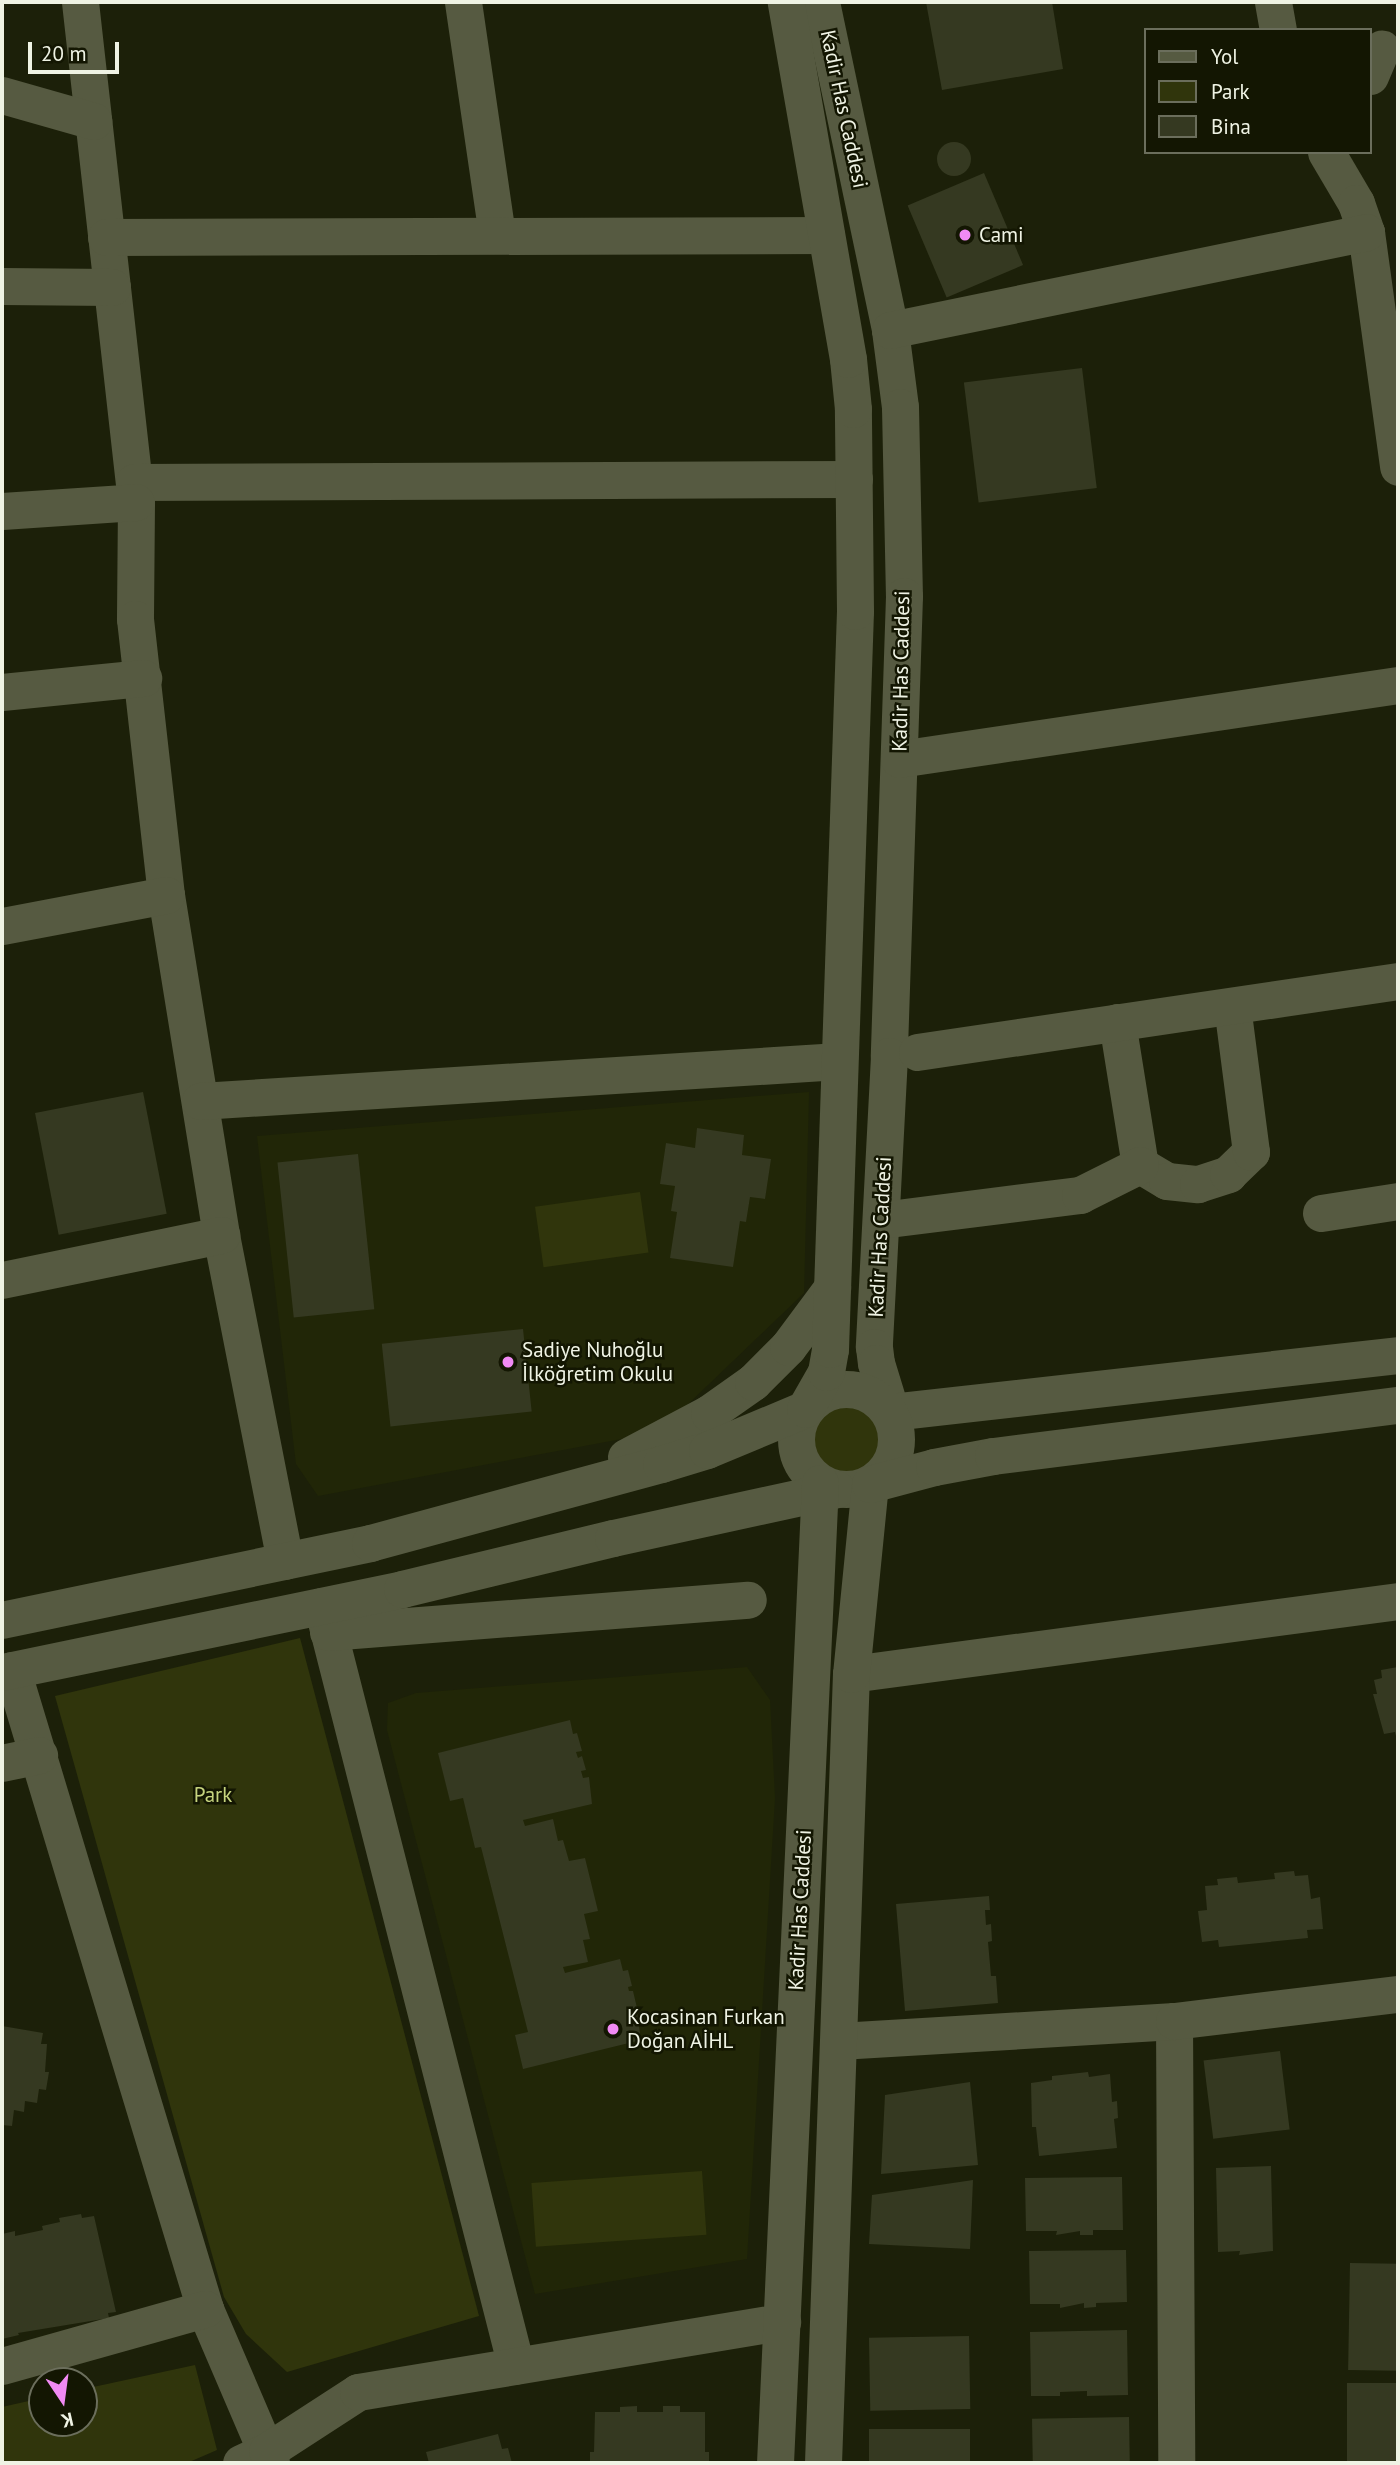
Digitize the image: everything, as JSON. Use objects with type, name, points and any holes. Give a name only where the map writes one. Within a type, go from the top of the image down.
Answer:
[{"type":"street","points":[[80,2],[135,492],[135,619],[166,895],[221,1235],[285,1561]]},
{"type":"street","points":[[463,2],[497,234]]},
{"type":"street","name":"Kadir Has Caddesi","points":[[786,2],[848,359],[853,409],[854,479],[855,611],[830,1349],[826,1371],[805,1409]]},
{"type":"street","name":"Kadir Has Caddesi","points":[[821,2],[890,330],[900,407],[904,596],[874,1347],[880,1379],[891,1412]]},
{"type":"street","points":[[1273,2],[1278,28]]},
{"type":"street","points":[[2,95],[93,121]]},
{"type":"street","points":[[1327,154],[1356,203],[1366,232],[1398,467]]},
{"type":"street","points":[[890,330],[1366,232]]},
{"type":"street","points":[[106,237],[826,235]]},
{"type":"street","points":[[2,286],[112,287]]},
{"type":"street","points":[[2,511],[135,492],[854,479]]},
{"type":"street","points":[[2,692],[143,678]]},
{"type":"street","points":[[899,758],[1398,685]]},
{"type":"street","points":[[2,926],[166,895]]},
{"type":"street","points":[[917,1052],[1398,981]]},
{"type":"street","points":[[1140,1165],[1167,1181],[1198,1184],[1228,1174],[1251,1152],[1232,1006]]},
{"type":"street","points":[[1117,1022],[1140,1165]]},
{"type":"street","points":[[200,1101],[839,1061]]},
{"type":"street","points":[[881,1220],[1080,1195],[1140,1165]]},
{"type":"street","points":[[1321,1213],[1398,1201]]},
{"type":"street","points":[[2,1280],[221,1235]]},
{"type":"street","points":[[546,1496],[679,1430],[737,1395],[788,1347],[832,1287]]},
{"type":"street","points":[[2,1620],[370,1543],[546,1496],[707,1450],[805,1409],[817,1398],[831,1391],[847,1389],[863,1392],[891,1412],[1398,1354]]},
{"type":"street","points":[[805,1409],[798,1423],[795,1441],[803,1465],[837,1487],[993,1456],[1398,1405]]},
{"type":"street","points":[[782,2322],[358,2392],[260,2459],[205,2309],[39,1755],[7,1671],[325,1619],[837,1487],[883,1473],[892,1459],[897,1442],[891,1412]]},
{"type":"street","name":"Kadir Has Caddesi","points":[[823,2463],[850,1674],[837,1487]]},
{"type":"street","name":"Kadir Has Caddesi","points":[[775,2463],[837,1487]]},
{"type":"street","points":[[325,1619],[748,1600]]},
{"type":"street","points":[[850,1674],[1398,1601]]},
{"type":"street","points":[[325,1619],[516,2366]]},
{"type":"street","points":[[2,1763],[39,1755]]},
{"type":"street","points":[[839,2041],[1174,2021],[1398,1994]]},
{"type":"street","points":[[1174,2021],[1176,2463]]},
{"type":"street","points":[[2,2366],[205,2309]]},
{"type":"shaded area","name":"Sadiye Nuhoğlu İlköğretim Okulu","points":[[809,1092],[804,1293],[659,1432],[318,1496],[296,1464],[257,1136]]},
{"type":"shaded area","name":"Kocasinan Furkan Doğan AİHL","points":[[747,1667],[770,1700],[775,1798],[747,2259],[535,2294],[387,1730],[388,1703],[416,1693]]},
{"type":"green space","points":[[640,1192],[648,1252],[544,1267],[535,1207]]},
{"type":"green space","points":[[839,1403],[853,1403],[867,1409],[877,1419],[883,1440],[877,1461],[867,1471],[853,1477],[839,1477],[825,1471],[815,1461],[809,1447],[809,1433],[815,1419],[825,1409]]},
{"type":"green space","name":"Park","points":[[300,1638],[479,2316],[287,2372],[246,2334],[224,2297],[55,1696]]},
{"type":"green space","points":[[702,2171],[706,2235],[536,2247],[531,2183]]},
{"type":"green space","points":[[195,2365],[217,2450],[187,2463],[2,2463],[2,2407],[28,2401],[28,2437],[98,2437],[98,2386]]},
{"type":"building","points":[[926,2],[1052,2],[1063,69],[942,90]]},
{"type":"building","points":[[954,142],[966,147],[971,159],[966,171],[954,176],[942,171],[937,159],[942,147]]},
{"type":"building","name":"Cami","points":[[984,173],[1023,265],[947,297],[908,205]]},
{"type":"building","points":[[1082,368],[1097,488],[979,503],[964,383]]},
{"type":"building","points":[[143,1092],[167,1214],[59,1235],[35,1113]]},
{"type":"building","points":[[697,1128],[744,1135],[742,1155],[771,1159],[765,1199],[750,1197],[746,1222],[740,1221],[733,1267],[670,1258],[677,1212],[671,1211],[675,1186],[660,1184],[666,1143],[695,1148]]},
{"type":"building","points":[[358,1154],[374,1309],[294,1318],[277,1162]]},
{"type":"building","points":[[523,1329],[532,1412],[390,1426],[382,1344]]},
{"type":"building","points":[[1398,1667],[1397,1740],[1395,1732],[1384,1734],[1373,1694],[1377,1694],[1374,1680],[1382,1678],[1381,1670]]},
{"type":"building","points":[[570,1720],[573,1734],[577,1733],[582,1751],[576,1752],[578,1758],[582,1756],[586,1770],[581,1771],[583,1778],[589,1777],[592,1804],[523,1820],[525,1826],[553,1819],[558,1841],[563,1840],[569,1861],[585,1858],[598,1911],[584,1914],[590,1939],[583,1940],[588,1962],[563,1967],[565,1973],[620,1959],[623,1971],[628,1970],[632,1986],[628,1987],[629,1991],[633,1991],[637,2008],[633,2008],[634,2013],[637,2012],[641,2040],[523,2069],[515,2035],[528,2032],[481,1847],[475,1848],[463,1798],[450,1801],[438,1753]]},
{"type":"building","points":[[1294,1871],[1295,1876],[1308,1875],[1311,1899],[1320,1897],[1323,1929],[1307,1930],[1308,1938],[1219,1947],[1218,1940],[1202,1942],[1198,1911],[1207,1910],[1205,1886],[1218,1885],[1217,1879],[1237,1877],[1238,1883],[1275,1879],[1274,1873]]},
{"type":"building","points":[[989,1896],[990,1910],[985,1910],[986,1925],[991,1924],[992,1941],[988,1942],[991,1976],[996,1976],[998,2003],[905,2011],[896,1904]]},
{"type":"building","points":[[2,2026],[43,2033],[41,2044],[47,2044],[45,2072],[49,2072],[46,2090],[39,2089],[37,2103],[25,2101],[24,2112],[14,2110],[12,2126],[2,2125]]},
{"type":"building","points":[[1280,2051],[1290,2129],[1213,2139],[1204,2060]]},
{"type":"building","points":[[1088,2072],[1089,2077],[1110,2074],[1112,2102],[1117,2101],[1118,2118],[1114,2119],[1117,2148],[1039,2156],[1036,2127],[1032,2127],[1031,2083],[1052,2080],[1052,2076]]},
{"type":"building","points":[[970,2082],[978,2165],[881,2174],[885,2095]]},
{"type":"building","points":[[1271,2166],[1273,2251],[1239,2255],[1240,2251],[1218,2252],[1216,2168]]},
{"type":"building","points":[[1122,2177],[1123,2230],[1093,2230],[1093,2235],[1080,2235],[1080,2231],[1056,2235],[1057,2231],[1026,2231],[1025,2178]]},
{"type":"building","points":[[973,2180],[970,2249],[869,2244],[872,2195]]},
{"type":"building","points":[[81,2214],[82,2218],[94,2216],[116,2312],[108,2313],[109,2318],[18,2333],[19,2335],[2,2339],[2,2234],[15,2231],[15,2236],[43,2230],[42,2226],[60,2222],[59,2218]]},
{"type":"building","points":[[1126,2250],[1127,2302],[1096,2303],[1096,2307],[1084,2308],[1084,2303],[1060,2308],[1060,2304],[1030,2304],[1029,2251]]},
{"type":"building","points":[[1350,2263],[1398,2264],[1396,2371],[1348,2370]]},
{"type":"building","points":[[1127,2330],[1128,2395],[1087,2396],[1087,2391],[1060,2392],[1060,2396],[1031,2396],[1030,2332]]},
{"type":"building","points":[[969,2336],[970,2409],[870,2411],[869,2338]]},
{"type":"building","points":[[1347,2383],[1398,2383],[1398,2463],[1347,2463]]},
{"type":"building","points":[[637,2406],[637,2412],[663,2412],[663,2406],[680,2406],[680,2412],[705,2412],[705,2452],[709,2452],[709,2463],[590,2463],[590,2452],[594,2452],[595,2412],[620,2412],[620,2407]]},
{"type":"building","points":[[1129,2417],[1130,2463],[1033,2463],[1032,2419]]},
{"type":"building","points":[[869,2429],[970,2429],[970,2463],[869,2463]]},
{"type":"building","points":[[498,2434],[502,2449],[508,2448],[512,2463],[429,2463],[426,2452]]},
{"type":"place","name":"Cami","points":[[965,235]]},
{"type":"place","name":"Sadiye Nuhoğlu İlköğretim Okulu","points":[[508,1362]]},
{"type":"place","name":"Kocasinan Furkan Doğan AİHL","points":[[613,2029]]}]
